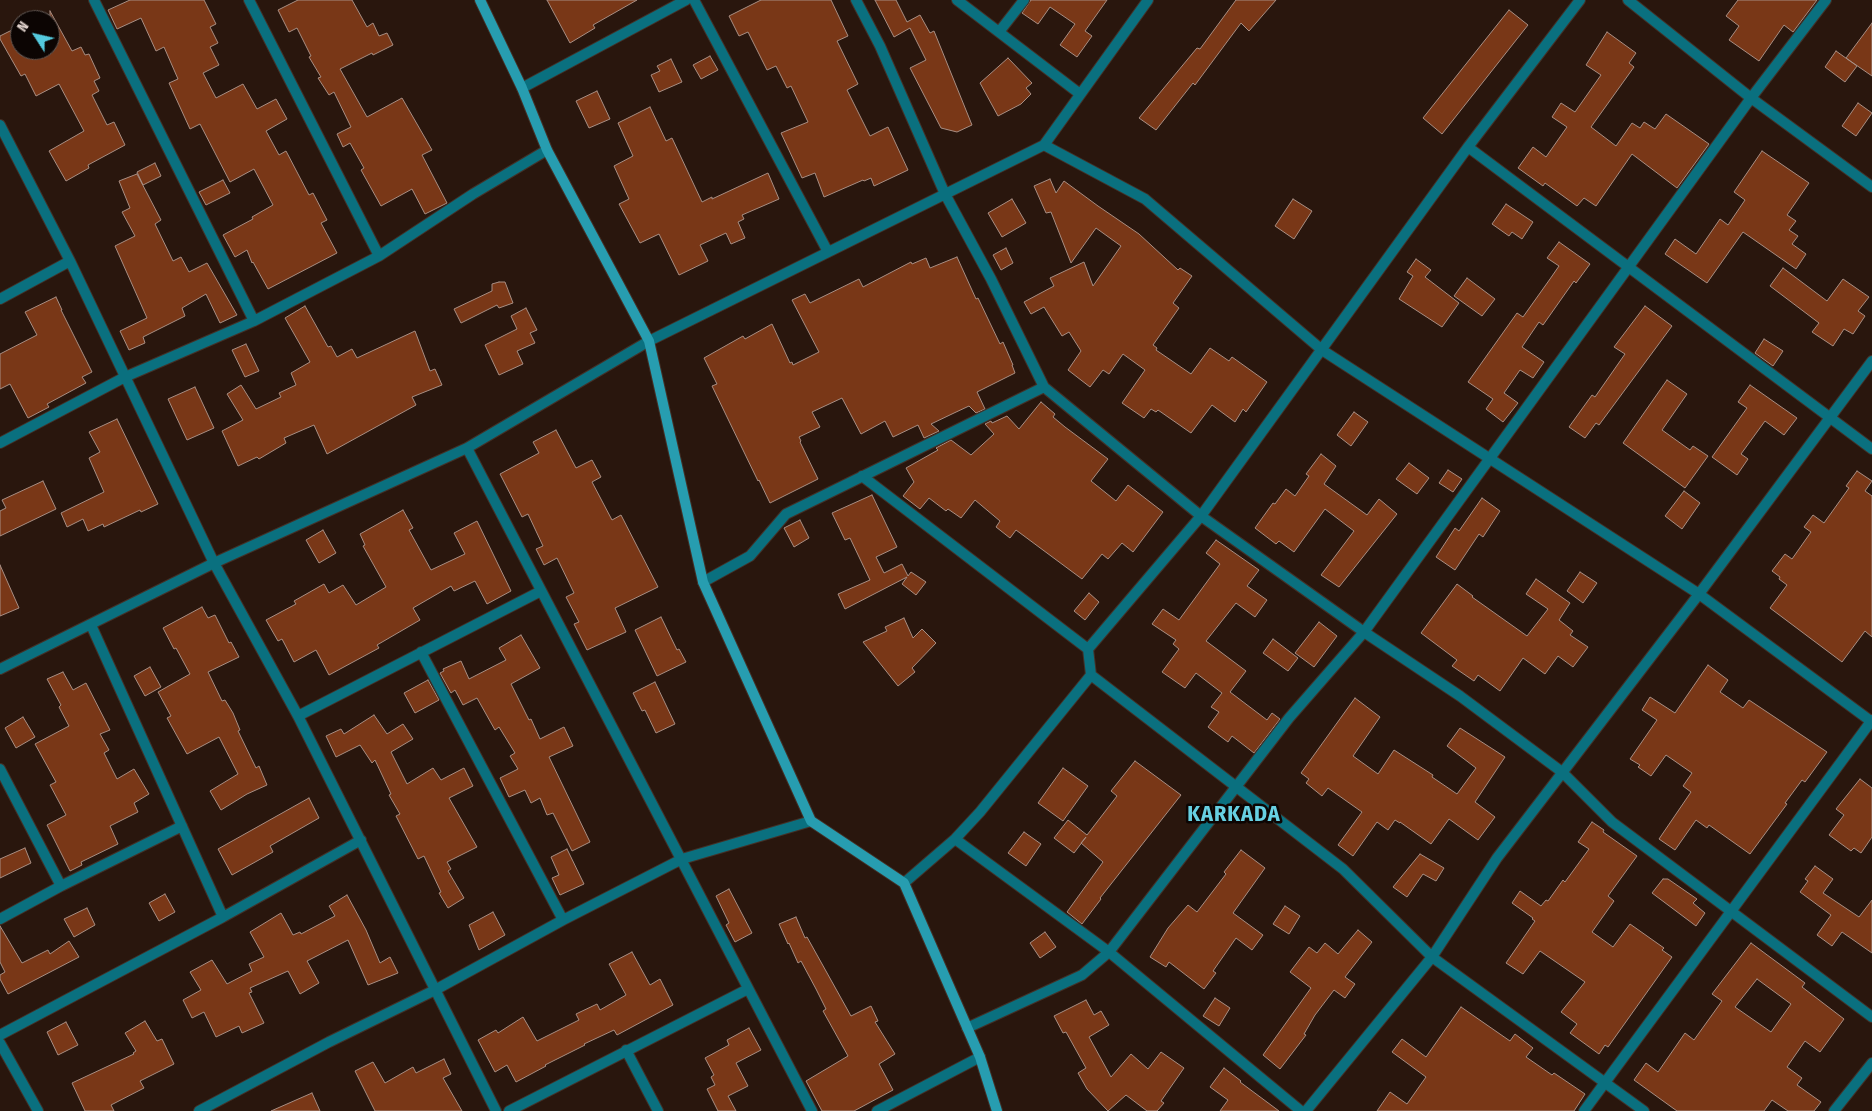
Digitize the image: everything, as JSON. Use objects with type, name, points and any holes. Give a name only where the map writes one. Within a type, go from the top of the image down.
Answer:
[{"type":"street","points":[[94,0],[254,321]]},
{"type":"street","points":[[250,0],[379,256]]},
{"type":"street","points":[[480,0],[522,88],[547,150],[649,341],[703,582],[811,821],[904,883],[980,1057],[997,1111]]},
{"type":"street","points":[[522,88],[686,0]]},
{"type":"street","points":[[694,0],[828,252]]},
{"type":"street","points":[[856,0],[880,46],[945,194],[991,279],[1044,387],[1201,516],[1364,632],[1460,696],[1562,772],[1612,822],[1872,1017]]},
{"type":"street","points":[[957,0],[1080,94]]},
{"type":"street","points":[[999,32],[1024,0]]},
{"type":"street","points":[[0,669],[214,563],[466,448],[649,341],[1044,144],[1148,0]]},
{"type":"street","points":[[1088,649],[1201,516],[1468,147],[1580,0]]},
{"type":"street","points":[[1628,0],[1751,98],[1872,187]]},
{"type":"street","points":[[967,1028],[1082,975],[1109,952],[1289,718],[1364,632],[1491,459],[1628,266],[1751,98],[1826,0]]},
{"type":"street","points":[[0,125],[70,261],[214,563],[298,716],[496,1111]]},
{"type":"street","points":[[1044,144],[1145,199],[1322,350],[1699,594],[1872,721],[1584,1111]]},
{"type":"street","points":[[1468,147],[1872,449]]},
{"type":"street","points":[[0,443],[125,377],[254,321],[379,256],[473,194],[547,150]]},
{"type":"street","points":[[0,299],[70,261]]},
{"type":"street","points":[[1306,1111],[1432,957],[1497,858],[1699,594],[1872,361]]},
{"type":"street","points":[[703,582],[750,556],[786,514],[1044,387]]},
{"type":"street","points":[[466,448],[812,1111]]},
{"type":"street","points":[[862,476],[1088,649],[1091,675],[1343,869],[1432,957],[1644,1111]]},
{"type":"street","points":[[298,716],[541,591]]},
{"type":"street","points":[[90,625],[223,917]]},
{"type":"street","points":[[421,652],[563,920]]},
{"type":"street","points":[[904,883],[955,839],[980,812],[1091,675]]},
{"type":"street","points":[[0,769],[61,886]]},
{"type":"street","points":[[199,1111],[329,1042],[435,990],[563,920],[682,859],[811,821]]},
{"type":"street","points":[[0,919],[61,886],[182,826]]},
{"type":"street","points":[[955,839],[1109,952],[1301,1111]]},
{"type":"street","points":[[0,1035],[223,917],[361,840]]},
{"type":"street","points":[[510,1111],[748,989]]},
{"type":"street","points":[[0,1043],[38,1111]]},
{"type":"street","points":[[626,1050],[658,1111]]},
{"type":"street","points":[[877,1111],[980,1057]]},
{"type":"street","points":[[1834,1111],[1872,1063]]},
{"type":"building","points":[[130,0],[204,0],[216,24],[210,27],[218,43],[210,47],[219,65],[203,73],[216,98],[243,84],[257,109],[276,99],[287,119],[266,131],[279,155],[286,151],[309,195],[313,193],[327,220],[321,223],[337,253],[268,289],[252,263],[247,250],[235,257],[223,235],[253,219],[252,217],[273,205],[254,169],[230,182],[200,124],[190,129],[169,83],[178,79],[164,47],[156,51],[141,18],[117,29],[108,10]]},
{"type":"building","points":[[298,0],[352,0],[367,27],[373,23],[379,36],[387,33],[393,45],[340,69],[367,117],[402,98],[432,150],[422,155],[447,203],[425,214],[412,189],[381,206],[361,170],[364,168],[350,143],[343,147],[337,134],[351,127],[334,92],[329,95],[318,78],[321,77],[309,57],[311,56],[297,28],[289,32],[278,10]]},
{"type":"building","points":[[547,0],[637,0],[593,25],[595,28],[570,43]]},
{"type":"building","points":[[761,0],[831,0],[848,36],[837,41],[858,84],[847,90],[870,136],[888,127],[908,170],[874,186],[871,178],[824,197],[815,173],[802,178],[781,133],[808,122],[791,86],[787,88],[776,66],[767,70],[748,32],[739,36],[729,16]]},
{"type":"building","points":[[875,0],[896,0],[907,22],[920,15],[930,33],[934,31],[972,125],[957,132],[941,128],[910,68],[926,60],[910,28],[894,37]]},
{"type":"building","points":[[1031,0],[1107,0],[1085,31],[1092,36],[1077,57],[1060,45],[1075,24],[1050,7],[1038,24],[1022,13]]},
{"type":"building","points":[[1236,0],[1276,0],[1249,31],[1241,23],[1195,85],[1193,83],[1156,130],[1139,118],[1197,48],[1200,49]]},
{"type":"building","points":[[1738,0],[1817,0],[1793,32],[1784,25],[1759,61],[1729,40],[1739,26],[1726,16]]},
{"type":"building","points":[[1509,10],[1528,25],[1442,134],[1423,118]]},
{"type":"building","points":[[1872,23],[1872,76],[1846,58]]},
{"type":"building","points":[[60,29],[72,51],[81,47],[85,55],[89,54],[100,78],[94,81],[99,91],[92,95],[107,125],[114,122],[125,145],[88,165],[89,168],[66,181],[49,151],[84,131],[59,84],[36,96],[25,74],[21,76],[12,60],[60,60]]},
{"type":"building","points":[[10,31],[10,57],[0,39],[0,36]]},
{"type":"building","points":[[1607,32],[1636,53],[1629,63],[1634,67],[1591,127],[1616,146],[1632,123],[1640,128],[1644,122],[1655,129],[1666,114],[1709,144],[1677,188],[1632,154],[1596,206],[1584,198],[1577,206],[1545,183],[1543,186],[1518,168],[1533,147],[1546,157],[1567,127],[1552,117],[1561,103],[1575,112],[1601,75],[1586,65]]},
{"type":"building","points":[[1836,51],[1857,66],[1845,82],[1825,67]]},
{"type":"building","points":[[710,56],[718,70],[701,79],[693,65]]},
{"type":"building","points":[[1008,58],[1032,83],[1026,88],[1031,94],[1021,104],[998,116],[980,83]]},
{"type":"building","points":[[671,59],[682,82],[659,92],[651,75],[660,71],[657,66]]},
{"type":"building","points":[[597,91],[610,119],[589,128],[576,101]]},
{"type":"building","points":[[1858,103],[1872,113],[1856,136],[1842,126]]},
{"type":"building","points":[[650,107],[666,141],[672,138],[702,202],[768,173],[779,199],[742,215],[744,219],[738,222],[745,238],[731,244],[726,233],[700,245],[708,261],[679,275],[659,234],[640,243],[619,204],[629,199],[614,166],[633,156],[618,123]]},
{"type":"building","points":[[1762,151],[1809,183],[1787,215],[1796,221],[1789,230],[1798,236],[1792,244],[1806,254],[1796,269],[1743,232],[1707,283],[1665,254],[1675,239],[1696,254],[1720,219],[1728,225],[1745,200],[1734,192]]},
{"type":"building","points":[[155,163],[161,176],[143,185],[137,172]]},
{"type":"building","points":[[137,174],[161,220],[155,224],[173,261],[181,257],[189,272],[207,263],[237,315],[220,323],[206,294],[182,308],[185,316],[143,337],[145,343],[129,350],[120,331],[147,318],[115,246],[135,236],[122,212],[130,208],[119,181]]},
{"type":"building","points":[[1050,179],[1056,193],[1064,181],[1139,234],[1178,270],[1180,268],[1192,276],[1173,303],[1179,308],[1153,345],[1157,348],[1156,350],[1191,374],[1210,348],[1229,361],[1232,357],[1267,382],[1246,412],[1243,409],[1235,422],[1212,405],[1191,433],[1158,410],[1156,412],[1151,409],[1144,418],[1122,403],[1145,370],[1123,354],[1109,374],[1103,370],[1090,387],[1068,370],[1081,351],[1069,332],[1062,336],[1044,307],[1031,314],[1024,302],[1054,286],[1050,278],[1084,262],[1093,286],[1121,246],[1096,228],[1071,263],[1051,212],[1046,213],[1034,186]]},
{"type":"building","points":[[223,180],[230,193],[206,205],[199,192]]},
{"type":"building","points":[[1012,199],[1026,223],[1002,237],[988,213]]},
{"type":"building","points":[[1293,199],[1312,211],[1294,239],[1275,226]]},
{"type":"building","points":[[1506,204],[1533,222],[1522,239],[1512,232],[1509,236],[1492,224]]},
{"type":"building","points":[[1559,242],[1590,264],[1576,283],[1574,281],[1543,325],[1539,322],[1522,347],[1544,362],[1533,378],[1520,370],[1504,393],[1518,403],[1503,422],[1486,409],[1493,399],[1468,382],[1517,313],[1523,317],[1559,266],[1547,258]]},
{"type":"building","points":[[1006,248],[1013,263],[1001,270],[993,255]]},
{"type":"building","points":[[957,257],[976,299],[978,298],[1000,344],[1003,342],[1015,373],[977,392],[985,409],[976,413],[969,406],[954,413],[931,424],[939,431],[924,438],[918,425],[893,437],[885,421],[861,434],[842,398],[812,412],[820,427],[799,437],[818,479],[770,503],[712,386],[717,384],[704,358],[743,336],[745,339],[772,324],[790,363],[792,362],[793,365],[819,352],[792,300],[805,294],[810,303],[859,279],[863,287],[911,262],[912,264],[926,258],[930,268]]},
{"type":"building","points":[[1416,259],[1431,270],[1425,277],[1459,303],[1442,327],[1399,299],[1413,276],[1407,272]]},
{"type":"building","points":[[1783,268],[1827,301],[1843,279],[1869,297],[1858,311],[1865,316],[1853,334],[1844,329],[1833,346],[1812,332],[1819,323],[1770,286]]},
{"type":"building","points":[[1467,278],[1495,299],[1482,316],[1454,296]]},
{"type":"building","points":[[505,282],[513,303],[499,308],[497,305],[461,323],[454,309],[492,291],[492,284]]},
{"type":"building","points":[[56,297],[92,372],[82,377],[86,383],[47,404],[49,407],[28,418],[10,384],[0,389],[0,354],[37,335],[25,312]]},
{"type":"building","points":[[305,306],[328,347],[331,346],[337,357],[352,349],[357,358],[415,331],[430,371],[435,369],[442,385],[412,397],[416,405],[327,454],[314,425],[284,438],[286,443],[259,459],[257,457],[238,466],[222,431],[243,420],[227,394],[241,385],[256,409],[281,397],[279,393],[296,385],[291,373],[310,362],[285,318]]},
{"type":"building","points":[[1645,306],[1672,326],[1599,425],[1596,423],[1585,438],[1569,427],[1592,395],[1595,397],[1625,354],[1614,347]]},
{"type":"building","points":[[526,308],[537,330],[530,333],[535,343],[517,351],[523,364],[499,375],[485,345],[517,329],[511,316]]},
{"type":"building","points":[[1764,339],[1783,351],[1773,366],[1755,353]]},
{"type":"building","points":[[246,344],[259,371],[245,377],[232,350]]},
{"type":"building","points":[[1667,380],[1687,394],[1662,430],[1690,450],[1693,446],[1708,456],[1685,488],[1623,443]]},
{"type":"building","points":[[1750,385],[1797,418],[1784,435],[1765,421],[1741,454],[1748,459],[1737,475],[1712,457],[1747,408],[1738,402]]},
{"type":"building","points":[[195,387],[214,428],[187,440],[168,399]]},
{"type":"building","points":[[1041,402],[1055,414],[1053,417],[1108,459],[1091,481],[1116,501],[1128,485],[1163,512],[1133,552],[1122,543],[1108,559],[1102,554],[1082,579],[1016,530],[1010,538],[996,527],[1000,521],[975,500],[961,518],[948,509],[946,511],[929,498],[920,509],[903,496],[914,482],[906,468],[938,450],[936,448],[951,440],[971,455],[994,434],[985,424],[1007,416],[1019,429]]},
{"type":"building","points":[[1354,412],[1368,422],[1351,446],[1337,435]]},
{"type":"building","points":[[117,419],[158,504],[141,512],[140,510],[104,527],[103,524],[88,531],[83,519],[67,527],[61,513],[104,492],[89,458],[100,452],[89,432]]},
{"type":"building","points":[[556,430],[576,468],[592,460],[601,477],[592,482],[612,520],[621,515],[658,587],[615,608],[626,632],[587,650],[574,624],[579,622],[566,597],[574,593],[557,558],[544,565],[536,549],[543,546],[528,514],[522,517],[500,474],[539,453],[533,442]]},
{"type":"building","points":[[1321,454],[1336,466],[1324,484],[1367,515],[1379,499],[1397,514],[1339,587],[1321,575],[1354,531],[1325,509],[1294,552],[1279,541],[1276,544],[1255,528],[1286,489],[1295,496],[1309,476],[1306,474]]},
{"type":"building","points":[[1409,463],[1429,478],[1417,494],[1396,479]]},
{"type":"building","points":[[1448,470],[1462,479],[1453,492],[1439,483]]},
{"type":"building","points":[[1857,471],[1872,481],[1865,491],[1872,496],[1872,637],[1865,631],[1842,662],[1770,608],[1787,585],[1772,571],[1785,554],[1792,559],[1811,532],[1804,527],[1813,515],[1824,523],[1849,488],[1846,486]]},
{"type":"building","points":[[43,481],[56,509],[0,536],[0,511],[6,508],[2,500]]},
{"type":"building","points":[[1684,491],[1700,503],[1682,529],[1665,516]]},
{"type":"building","points":[[872,495],[897,547],[876,557],[884,573],[902,564],[908,576],[911,572],[926,582],[916,595],[902,584],[907,577],[845,609],[838,594],[870,580],[850,538],[845,540],[832,513]]},
{"type":"building","points":[[1482,498],[1500,511],[1483,537],[1479,534],[1455,570],[1436,557],[1455,528],[1459,531]]},
{"type":"building","points":[[403,510],[413,528],[409,530],[431,570],[465,554],[454,533],[477,521],[511,591],[487,604],[475,581],[454,591],[451,586],[413,608],[420,620],[377,645],[379,648],[329,675],[316,650],[294,662],[282,639],[278,641],[266,620],[296,604],[294,601],[324,584],[329,593],[343,585],[356,605],[386,587],[363,546],[365,545],[360,534]]},
{"type":"building","points":[[800,520],[809,538],[794,547],[784,528]]},
{"type":"building","points":[[323,530],[336,553],[319,563],[306,540]]},
{"type":"building","points":[[1216,540],[1259,570],[1247,586],[1267,600],[1255,617],[1236,603],[1206,641],[1246,671],[1230,692],[1267,720],[1272,713],[1280,719],[1254,753],[1232,736],[1228,742],[1208,727],[1219,712],[1211,707],[1222,693],[1196,673],[1185,688],[1162,672],[1179,649],[1173,644],[1176,640],[1152,624],[1163,609],[1179,620],[1220,564],[1206,553]]},
{"type":"building","points":[[0,565],[19,608],[0,616]]},
{"type":"building","points":[[1580,572],[1597,583],[1583,603],[1567,591]]},
{"type":"building","points":[[1536,579],[1570,603],[1559,620],[1573,631],[1570,635],[1588,647],[1573,667],[1558,656],[1545,674],[1523,658],[1500,691],[1478,675],[1474,681],[1452,666],[1457,660],[1421,633],[1457,584],[1527,636],[1548,609],[1526,594]]},
{"type":"building","points":[[1089,593],[1099,602],[1085,620],[1074,611]]},
{"type":"building","points":[[202,607],[208,618],[215,615],[229,643],[231,642],[239,657],[208,672],[222,701],[225,700],[233,713],[240,730],[238,731],[256,768],[259,766],[267,785],[247,794],[221,810],[210,791],[238,774],[219,737],[187,754],[167,718],[171,716],[158,692],[190,674],[163,628]]},
{"type":"building","points":[[661,617],[677,650],[679,649],[686,662],[657,676],[635,630]]},
{"type":"building","points":[[904,618],[913,638],[922,629],[936,643],[912,668],[915,672],[898,686],[863,642],[887,631],[885,627]]},
{"type":"building","points":[[1319,622],[1337,636],[1314,667],[1295,653]]},
{"type":"building","points":[[521,635],[540,668],[511,684],[540,739],[564,727],[573,746],[549,757],[590,842],[572,851],[553,813],[547,815],[540,798],[531,803],[525,790],[509,797],[500,778],[518,769],[510,756],[515,753],[499,727],[495,730],[477,698],[463,705],[455,690],[451,693],[440,673],[444,671],[443,669],[461,661],[469,679],[506,660],[499,648]]},
{"type":"building","points":[[1273,639],[1298,658],[1288,671],[1263,653]]},
{"type":"building","points":[[1708,665],[1728,680],[1720,692],[1743,708],[1749,700],[1827,752],[1805,782],[1802,780],[1785,803],[1787,804],[1750,854],[1709,825],[1707,828],[1696,820],[1675,850],[1659,839],[1691,792],[1683,786],[1692,773],[1666,755],[1651,776],[1638,767],[1640,765],[1630,759],[1657,720],[1642,710],[1650,697],[1675,713]]},
{"type":"building","points":[[150,667],[161,687],[145,696],[134,676]]},
{"type":"building","points":[[63,672],[73,690],[86,683],[110,730],[100,734],[109,750],[104,753],[117,779],[134,769],[149,794],[134,803],[138,812],[110,826],[118,844],[81,862],[82,865],[70,871],[47,825],[66,815],[50,785],[56,782],[35,744],[69,726],[59,707],[61,705],[47,679]]},
{"type":"building","points":[[428,680],[439,700],[415,713],[404,693]]},
{"type":"building","points":[[655,682],[675,724],[656,733],[645,710],[642,711],[633,693]]},
{"type":"building","points":[[1355,698],[1380,717],[1353,756],[1378,774],[1394,750],[1433,775],[1432,777],[1457,794],[1476,768],[1447,746],[1460,728],[1505,757],[1475,802],[1495,817],[1478,840],[1449,819],[1431,844],[1395,820],[1388,830],[1377,822],[1353,856],[1338,845],[1362,812],[1328,788],[1322,796],[1306,783],[1309,779],[1301,773]]},
{"type":"building","points":[[374,715],[387,734],[403,724],[413,739],[391,752],[407,784],[433,768],[441,780],[464,768],[473,786],[449,798],[477,847],[447,862],[451,869],[448,871],[464,898],[448,908],[439,893],[441,892],[424,856],[418,859],[396,816],[400,814],[389,795],[391,794],[375,760],[372,763],[360,745],[336,757],[326,736],[341,729],[344,734]]},
{"type":"building","points":[[23,717],[35,737],[16,748],[5,728]]},
{"type":"building","points":[[1135,761],[1181,795],[1100,898],[1082,924],[1067,912],[1103,862],[1081,843],[1074,853],[1054,838],[1068,820],[1087,835],[1117,796],[1111,791]]},
{"type":"building","points":[[1063,768],[1088,786],[1063,821],[1038,803]]},
{"type":"building","points":[[1860,779],[1872,788],[1872,837],[1861,853],[1854,848],[1851,851],[1829,835],[1844,815],[1836,809]]},
{"type":"building","points":[[309,798],[319,818],[270,846],[273,852],[232,875],[218,849]]},
{"type":"building","points":[[1592,822],[1637,856],[1608,896],[1614,901],[1592,932],[1613,947],[1630,924],[1664,948],[1662,950],[1672,957],[1608,1047],[1605,1045],[1599,1054],[1570,1033],[1577,1024],[1561,1012],[1585,982],[1540,951],[1523,974],[1506,963],[1535,921],[1512,903],[1520,891],[1541,906],[1546,900],[1548,901],[1563,880],[1565,882],[1589,849],[1578,842]]},
{"type":"building","points":[[1024,832],[1041,844],[1026,866],[1008,853]]},
{"type":"building","points":[[25,848],[31,863],[0,878],[0,859]]},
{"type":"building","points":[[567,849],[584,884],[560,895],[552,878],[559,875],[551,857]]},
{"type":"building","points":[[1241,850],[1265,868],[1233,913],[1263,935],[1252,950],[1236,938],[1213,971],[1216,973],[1204,989],[1169,962],[1166,967],[1150,957],[1168,928],[1188,905],[1197,912],[1226,874],[1224,872]]},
{"type":"building","points":[[1420,854],[1444,868],[1436,881],[1423,874],[1407,897],[1393,887]]},
{"type":"building","points":[[1815,866],[1833,879],[1823,893],[1859,917],[1872,900],[1872,953],[1842,932],[1832,946],[1817,935],[1831,915],[1800,892],[1808,881],[1805,879]]},
{"type":"building","points":[[1663,879],[1668,879],[1697,899],[1693,903],[1705,913],[1696,926],[1652,893]]},
{"type":"building","points":[[729,889],[752,933],[735,942],[726,925],[729,923],[716,896]]},
{"type":"building","points":[[165,894],[175,912],[159,921],[149,903]]},
{"type":"building","points":[[347,895],[366,930],[380,963],[390,957],[398,973],[368,985],[348,940],[307,961],[319,983],[300,994],[288,971],[250,988],[252,992],[249,993],[264,1023],[242,1033],[239,1026],[216,1037],[204,1012],[192,1018],[183,1000],[201,990],[190,972],[212,960],[227,984],[252,971],[249,964],[264,957],[250,932],[281,913],[293,935],[300,932],[301,934],[335,916],[329,906]]},
{"type":"building","points":[[1285,906],[1300,916],[1289,934],[1273,924]]},
{"type":"building","points":[[87,908],[95,925],[74,937],[64,919]]},
{"type":"building","points":[[493,912],[505,935],[479,950],[469,925]]},
{"type":"building","points":[[796,917],[805,938],[807,937],[851,1016],[871,1006],[878,1021],[875,1022],[895,1054],[879,1064],[893,1090],[854,1111],[822,1111],[806,1081],[848,1056],[823,1011],[826,1009],[816,989],[801,961],[798,963],[779,924]]},
{"type":"building","points":[[0,926],[22,963],[48,950],[50,954],[69,941],[79,957],[8,994],[0,979],[0,975],[5,972],[0,962]]},
{"type":"building","points":[[1358,930],[1372,942],[1345,977],[1355,984],[1345,998],[1334,990],[1315,1015],[1304,1034],[1306,1035],[1280,1069],[1263,1055],[1311,988],[1290,972],[1309,947],[1317,953],[1325,943],[1338,954]]},
{"type":"building","points":[[1045,932],[1056,947],[1040,958],[1030,943]]},
{"type":"building","points":[[1751,943],[1805,983],[1802,987],[1844,1019],[1820,1052],[1805,1041],[1787,1067],[1802,1078],[1797,1085],[1821,1102],[1814,1111],[1788,1111],[1772,1100],[1764,1111],[1677,1111],[1634,1080],[1646,1063],[1658,1072],[1685,1033],[1694,1040],[1722,1001],[1712,994]],"holes":[[[1757,979],[1791,1004],[1771,1032],[1735,1007]]]},
{"type":"building","points":[[632,952],[650,985],[660,979],[673,1005],[617,1035],[614,1030],[584,1044],[516,1082],[507,1065],[495,1072],[478,1040],[496,1030],[498,1033],[523,1017],[537,1041],[579,1020],[576,1014],[597,1004],[600,1010],[626,995],[609,964]]},
{"type":"building","points":[[1215,998],[1230,1008],[1219,1026],[1203,1016]]},
{"type":"building","points":[[1086,1000],[1094,1015],[1101,1011],[1109,1025],[1089,1037],[1111,1077],[1131,1054],[1148,1069],[1161,1052],[1184,1068],[1161,1101],[1164,1103],[1157,1111],[1147,1111],[1126,1095],[1108,1111],[1087,1089],[1078,1073],[1086,1068],[1066,1032],[1063,1033],[1054,1016]]},
{"type":"building","points":[[1461,1007],[1510,1041],[1515,1034],[1533,1048],[1526,1057],[1585,1094],[1574,1111],[1377,1111],[1390,1092],[1407,1104],[1426,1077],[1392,1052],[1402,1039],[1426,1057]]},
{"type":"building","points":[[145,1021],[157,1041],[162,1039],[174,1064],[140,1081],[144,1088],[111,1105],[114,1111],[85,1111],[72,1083],[134,1054],[136,1051],[125,1033]]},
{"type":"building","points":[[66,1022],[78,1045],[58,1055],[47,1032]]},
{"type":"building","points":[[749,1028],[761,1050],[736,1063],[748,1086],[728,1096],[736,1111],[718,1111],[707,1089],[715,1085],[711,1077],[714,1075],[705,1058],[729,1045],[727,1040]]},
{"type":"building","points":[[444,1059],[451,1074],[443,1078],[462,1111],[375,1111],[355,1071],[373,1062],[385,1083],[413,1067],[416,1073]]},
{"type":"building","points":[[1224,1068],[1279,1111],[1220,1111],[1228,1100],[1210,1087]]},
{"type":"building","points":[[312,1093],[320,1111],[271,1111]]},
{"type":"district","name":"KARKADA","points":[[1234,815]]}]
